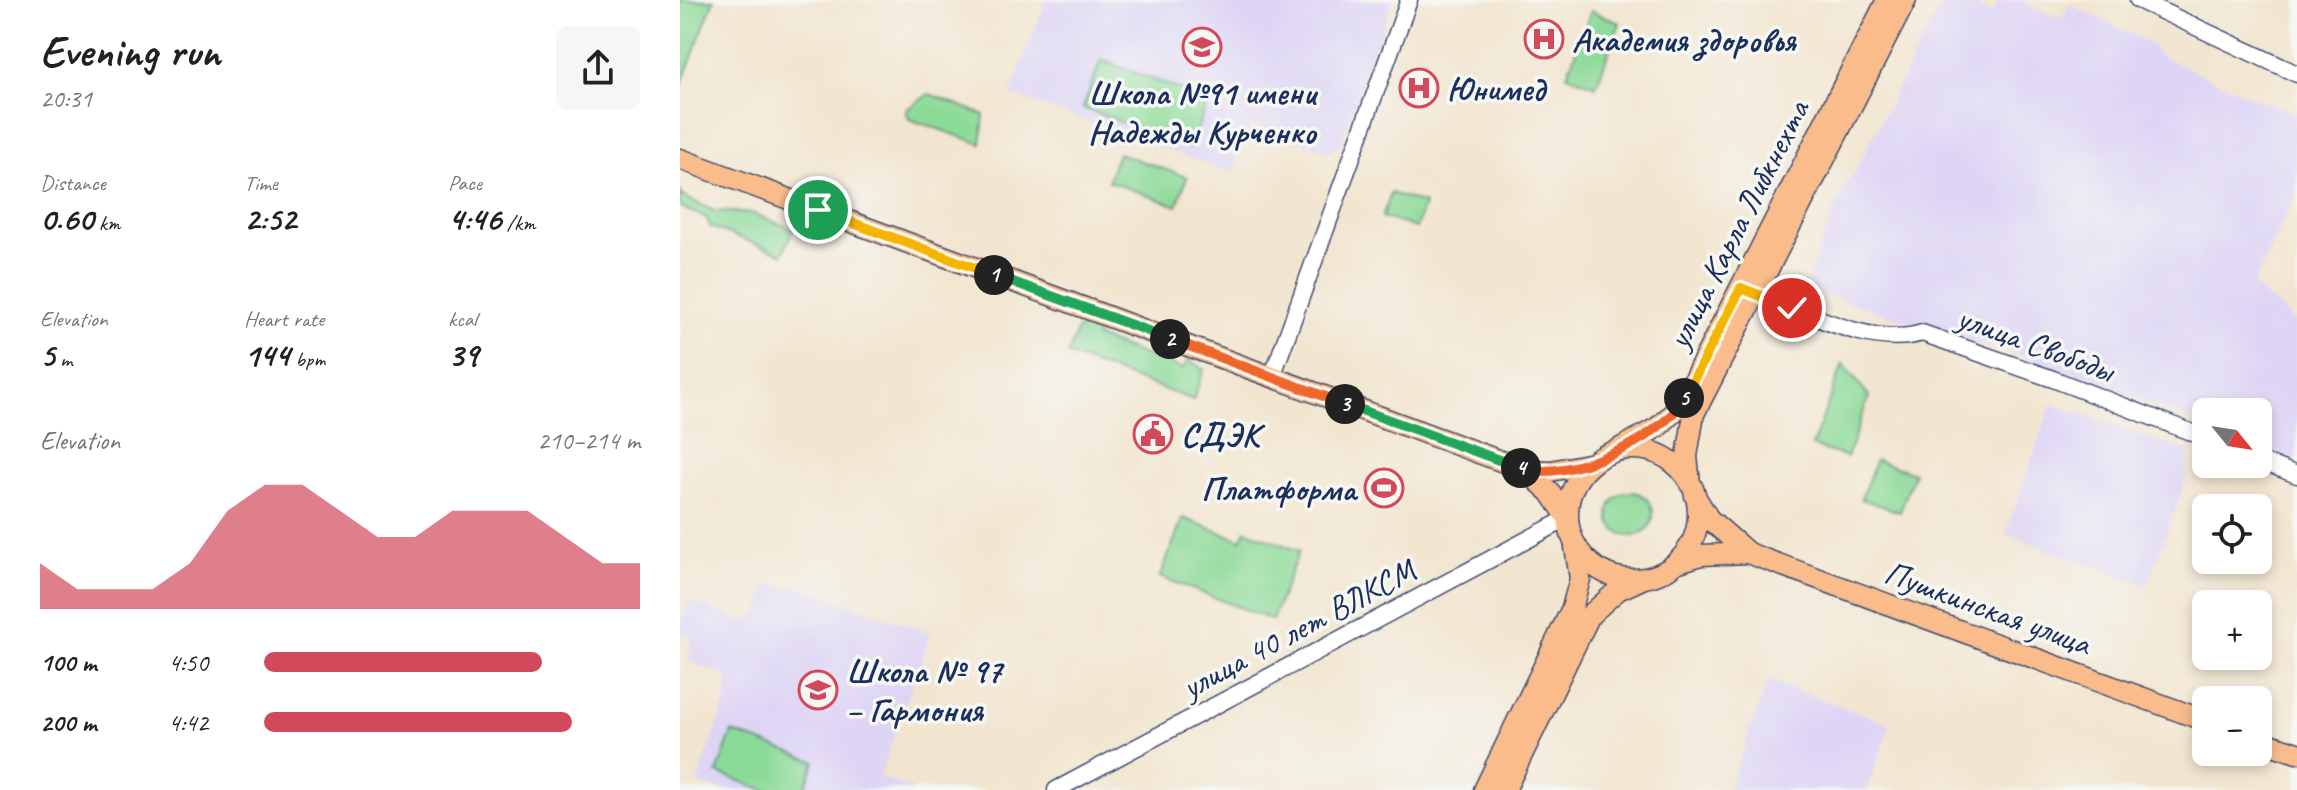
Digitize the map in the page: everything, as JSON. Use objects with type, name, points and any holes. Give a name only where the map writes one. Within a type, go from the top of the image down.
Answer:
[{"type":"main road","name":"улица Карла Либкнехта","points":[[1749,291],[1887,0]]},
{"type":"main road","name":"улица Карла Либкнехта","points":[[1615,451],[1658,427],[1680,406],[1749,291],[1906,0]]},
{"type":"main road","points":[[680,159],[1525,470],[1551,471],[1593,463],[1615,451],[1641,449],[1665,457],[1675,465],[1693,490],[1697,522],[1689,546],[1672,565],[1618,590],[1590,615],[1505,790]]},
{"type":"main road","name":"улица Карла Либкнехта","points":[[1693,490],[1687,456],[1694,414],[1738,310]]},
{"type":"main road","points":[[1568,518],[1573,487],[1593,463]]},
{"type":"main road","points":[[1484,790],[1572,608],[1580,579],[1568,518],[1550,492],[1525,470]]},
{"type":"main road","name":"Пушкинская улица","points":[[1693,490],[1709,519],[1748,553],[2192,716]]},
{"type":"main road","points":[[1575,543],[1581,554],[1601,570],[1625,578],[1650,576]]},
{"type":"main road","name":"Пушкинская улица","points":[[1672,565],[1701,555],[1748,553]]},
{"type":"main road","points":[[2272,745],[2297,753]]},
{"type":"street","points":[[1272,377],[1409,0]]},
{"type":"street","points":[[2138,0],[2297,74]]},
{"type":"street","name":"улица Свободы","points":[[1749,291],[1843,328],[1905,338],[1922,333],[2192,433]]},
{"type":"street","points":[[2272,465],[2297,475]]},
{"type":"street","name":"улица 40 лет ВЛКСМ","points":[[1056,790],[1568,518]]},
{"type":"shaded area","name":"Школа №91 имени Надежды Курченко","points":[[1046,0],[1393,0],[1340,144],[1330,152],[1251,124],[1232,173],[1010,94]]},
{"type":"shaded area","points":[[1943,0],[1964,0],[1992,14],[1999,0],[2027,0],[2026,4],[2062,19],[2069,4],[2153,45],[2158,54],[2242,93],[2297,114],[2297,193],[2253,285],[2297,323],[2297,461],[2272,451],[2272,398],[2192,398],[2192,420],[1990,344],[1989,347],[1804,288],[1843,188],[1853,175]]},
{"type":"shaded area","points":[[2051,404],[2188,451],[2186,480],[2147,586],[2006,534]]},
{"type":"shaded area","name":"Школа № 97 – Гармония","points":[[769,583],[791,590],[794,585],[931,633],[880,777],[916,790],[720,790],[697,782],[725,704],[727,676],[687,661],[692,637],[680,633],[680,627],[689,601],[745,621],[759,612]]},
{"type":"shaded area","points":[[1768,680],[1891,724],[1867,790],[1728,790]]},
{"type":"green space","points":[[680,0],[714,0],[680,88]]},
{"type":"green space","points":[[1591,11],[1620,23],[1596,86],[1567,75]]},
{"type":"green space","points":[[1101,60],[1208,100],[1190,148],[1083,108]]},
{"type":"green space","points":[[929,94],[984,115],[981,144],[909,119],[906,110]]},
{"type":"green space","points":[[1118,153],[1187,177],[1177,206],[1108,181]]},
{"type":"green space","points":[[680,190],[682,196],[714,211],[751,213],[793,229],[783,254],[710,227],[707,218],[680,207]]},
{"type":"green space","points":[[1391,193],[1424,204],[1416,228],[1382,217]]},
{"type":"green space","points":[[1087,325],[1094,327],[1096,337],[1183,369],[1187,360],[1204,369],[1193,400],[1068,355],[1077,330]]},
{"type":"green space","points":[[1843,364],[1869,396],[1847,457],[1812,446]]},
{"type":"green space","points":[[1876,460],[1914,473],[1900,512],[1861,499]]},
{"type":"green space","points":[[1631,492],[1647,498],[1653,514],[1647,530],[1631,536],[1615,530],[1609,514],[1615,498]]},
{"type":"green space","points":[[1183,518],[1241,540],[1246,530],[1299,551],[1272,620],[1160,577]]},
{"type":"green space","points":[[732,732],[815,761],[804,790],[765,790],[717,773]]},
{"type":"place","name":"Академия здоровья","points":[[1544,39]]},
{"type":"place","name":"Школа №91 имени Надежды Курченко","points":[[1202,47]]},
{"type":"place","name":"Юнимед","points":[[1419,88]]},
{"type":"place","name":"СДЭК","points":[[1153,434]]},
{"type":"place","name":"Платформа","points":[[1384,488]]},
{"type":"place","name":"Школа № 97 – Гармония","points":[[818,690]]},
{"type":"route","points":[[818,210],[1525,470],[1551,471],[1593,463],[1658,427],[1680,406],[1741,288],[1792,308]]}]
